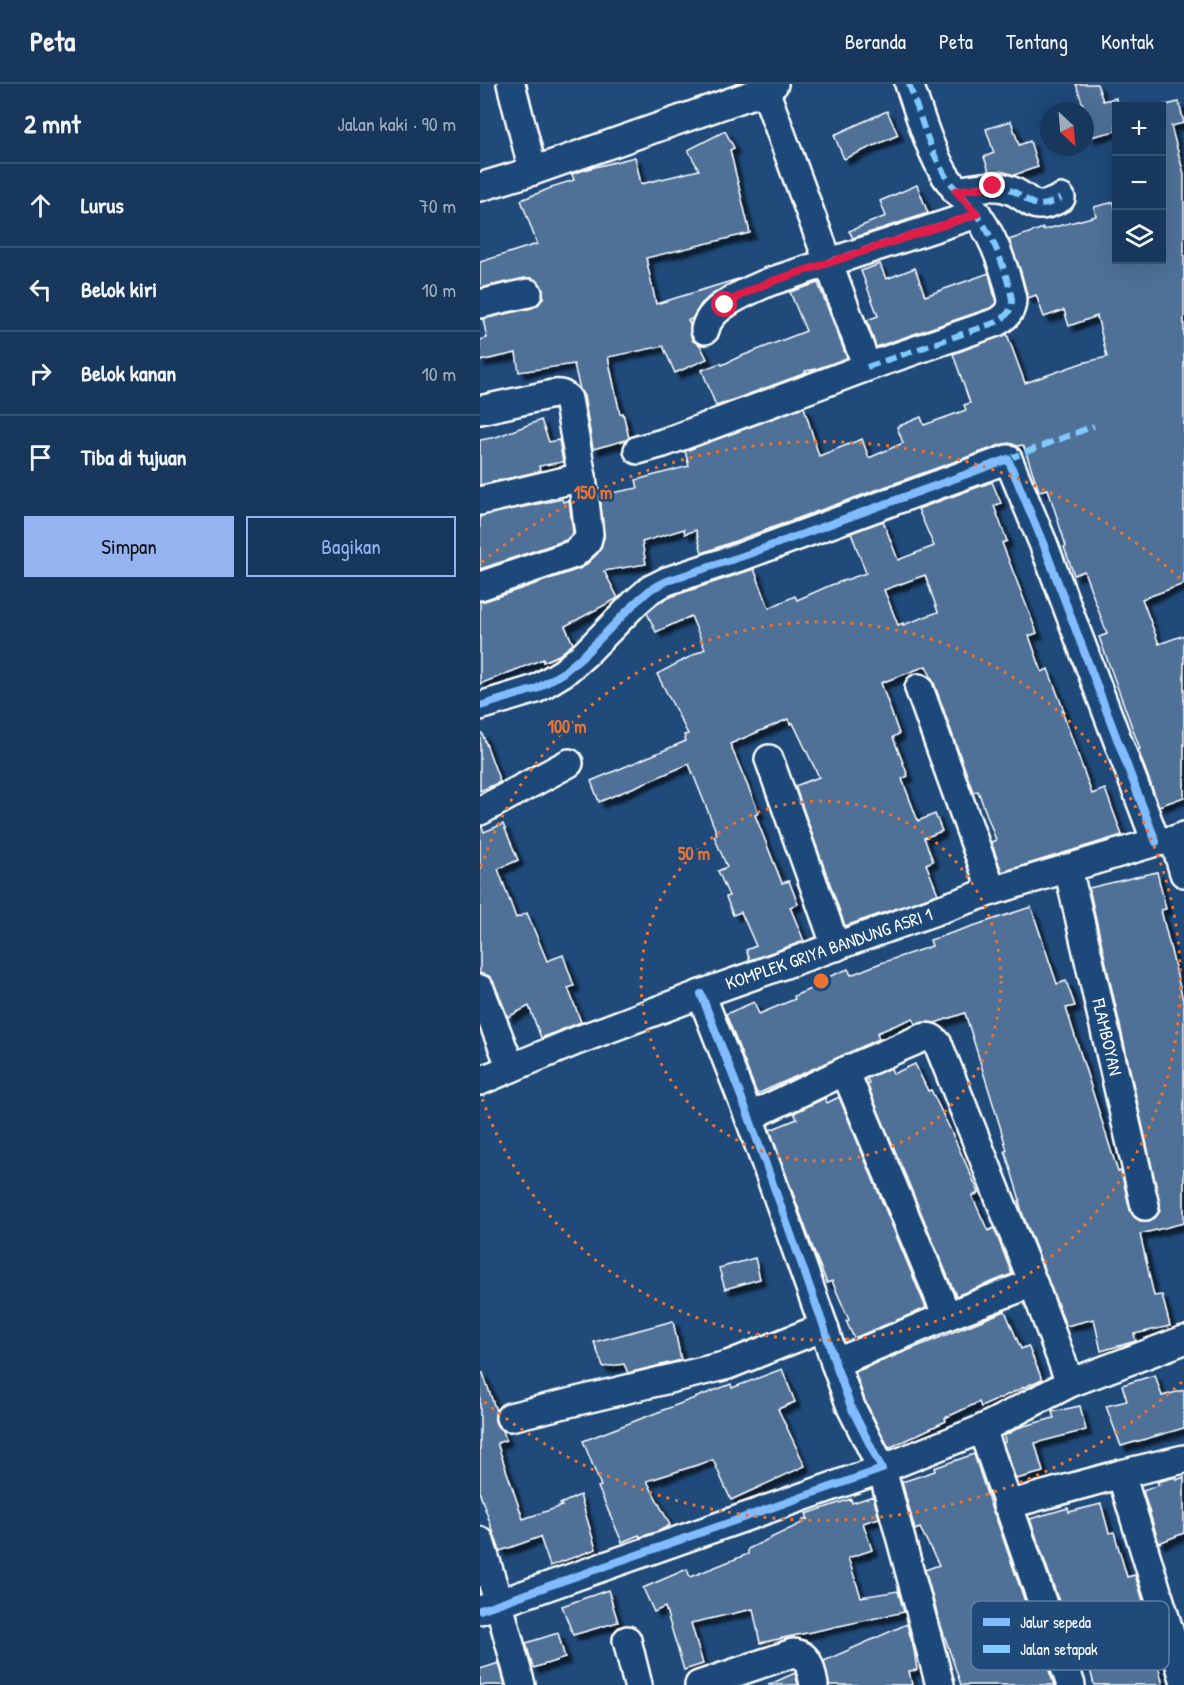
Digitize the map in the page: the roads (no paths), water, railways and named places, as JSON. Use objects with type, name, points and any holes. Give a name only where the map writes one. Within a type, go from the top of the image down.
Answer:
[{"type":"street","points":[[511,84],[533,171]]},
{"type":"street","points":[[638,450],[997,322],[1011,311],[1012,299],[1004,265],[977,214],[946,177],[929,145],[909,84]]},
{"type":"street","points":[[480,187],[533,171],[770,87],[828,262],[867,367]]},
{"type":"street","points":[[956,191],[993,186],[1004,188],[1038,205],[1046,206],[1061,198]]},
{"type":"street","points":[[705,330],[712,316],[725,305],[770,282],[977,214]]},
{"type":"street","points":[[480,304],[528,293]]},
{"type":"street","points":[[480,410],[553,394],[565,395],[568,399],[582,477],[589,534],[587,542],[574,554],[480,586]]},
{"type":"street","points":[[480,706],[536,689],[564,672],[636,602],[651,589],[668,581],[1008,459],[1047,554],[1172,839],[1184,873]]},
{"type":"street","points":[[480,501],[582,477]]},
{"type":"street","points":[[919,688],[992,891]]},
{"type":"street","points":[[769,759],[836,947]]},
{"type":"street","points":[[480,811],[569,763]]},
{"type":"street","name":"KOMPLEK GRIYA BANDUNG ASRI 1","points":[[480,1080],[701,994],[992,891],[1172,839]]},
{"type":"street","name":"FLAMBOYAN","points":[[1068,868],[1145,1206]]},
{"type":"street","points":[[480,989],[511,1068]]},
{"type":"street","points":[[701,994],[749,1118],[851,1407],[882,1469],[940,1685]]},
{"type":"street","points":[[749,1118],[845,1071],[922,1038],[934,1039],[938,1044],[1033,1283],[1070,1383]]},
{"type":"street","points":[[845,1071],[947,1316]]},
{"type":"street","points":[[835,1363],[1033,1283]]},
{"type":"street","points":[[510,1417],[728,1365],[824,1327]]},
{"type":"street","points":[[490,1607],[882,1469],[982,1429],[1070,1383],[1184,1340]]},
{"type":"street","points":[[982,1429],[1041,1601]]},
{"type":"street","points":[[1007,1505],[1184,1459]]},
{"type":"street","points":[[1121,1474],[1160,1601]]},
{"type":"street","points":[[480,1541],[490,1607],[521,1685]]},
{"type":"street","points":[[1169,1630],[1184,1679]]},
{"type":"street","points":[[627,1640],[639,1685]]},
{"type":"street","points":[[699,1685],[793,1653],[806,1657],[814,1685]]},
{"type":"street","points":[[1066,1670],[1071,1685]]}]
